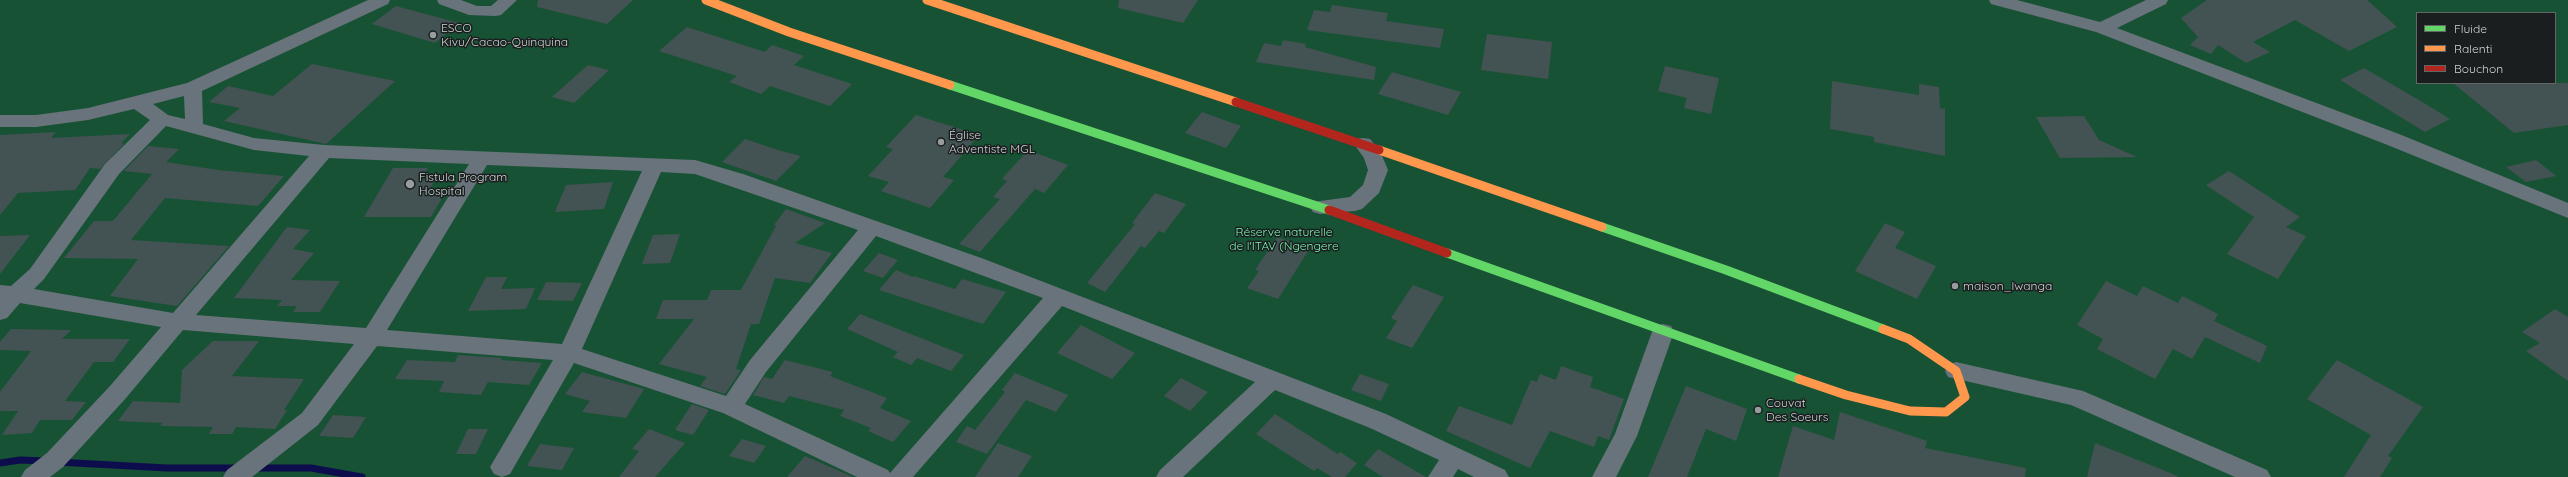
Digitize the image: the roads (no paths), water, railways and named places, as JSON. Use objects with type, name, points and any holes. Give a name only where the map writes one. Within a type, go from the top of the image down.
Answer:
[{"type":"street","points":[[0,121],[36,121],[80,115],[193,88],[382,0]]},
{"type":"street","points":[[445,0],[475,11],[495,11],[509,0]]},
{"type":"street","points":[[706,0],[789,32],[1320,207],[1663,332],[1846,395],[1910,411],[1946,412],[1965,397],[1956,371]]},
{"type":"street","points":[[927,0],[1363,144],[1726,270],[1909,339],[1956,371],[2075,397],[2259,477]]},
{"type":"street","points":[[1997,0],[2102,28],[2392,139],[2568,211]]},
{"type":"street","points":[[2102,28],[2160,0]]},
{"type":"street","points":[[193,88],[194,126]]},
{"type":"street","points":[[136,101],[162,118],[254,144],[324,151],[654,167],[695,167],[871,228],[1058,296],[1270,381],[1378,421],[1497,477]]},
{"type":"street","points":[[0,312],[8,294],[37,274],[112,169],[162,118]]},
{"type":"street","points":[[1320,207],[1355,204],[1372,188],[1378,170],[1373,156],[1363,144]]},
{"type":"street","points":[[33,477],[55,460],[180,322],[234,254],[324,151]]},
{"type":"street","points":[[235,477],[310,419],[371,338],[482,158]]},
{"type":"street","points":[[502,467],[569,353],[654,167]]},
{"type":"street","points":[[731,407],[758,366],[871,228]]},
{"type":"street","points":[[8,294],[180,322],[569,353],[731,407],[880,477]]},
{"type":"street","points":[[899,477],[1058,296]]},
{"type":"street","points":[[1604,477],[1626,436],[1663,332]]},
{"type":"street","points":[[1168,477],[1270,381]]},
{"type":"street","points":[[1440,477],[1455,456]]},
{"type":"waterway","points":[[0,463],[20,460],[45,461]]},
{"type":"waterway","points":[[57,462],[167,468],[239,468]]},
{"type":"waterway","points":[[255,468],[311,468],[362,477]]},
{"type":"place","name":"ESCO Kivu/Cacao-Quinquina","points":[[433,35]]},
{"type":"place","name":"Église Adventiste MGL","points":[[941,142]]},
{"type":"place","name":"Fistula Program Hospital","points":[[410,184]]},
{"type":"place","name":"maison_lwanga","points":[[1955,286]]},
{"type":"place","name":"Couvat Des Soeurs","points":[[1758,410]]},
{"type":"park label","name":"Réserve naturelle de l'ITAV (Ngengere","points":[[1284,239]]}]
